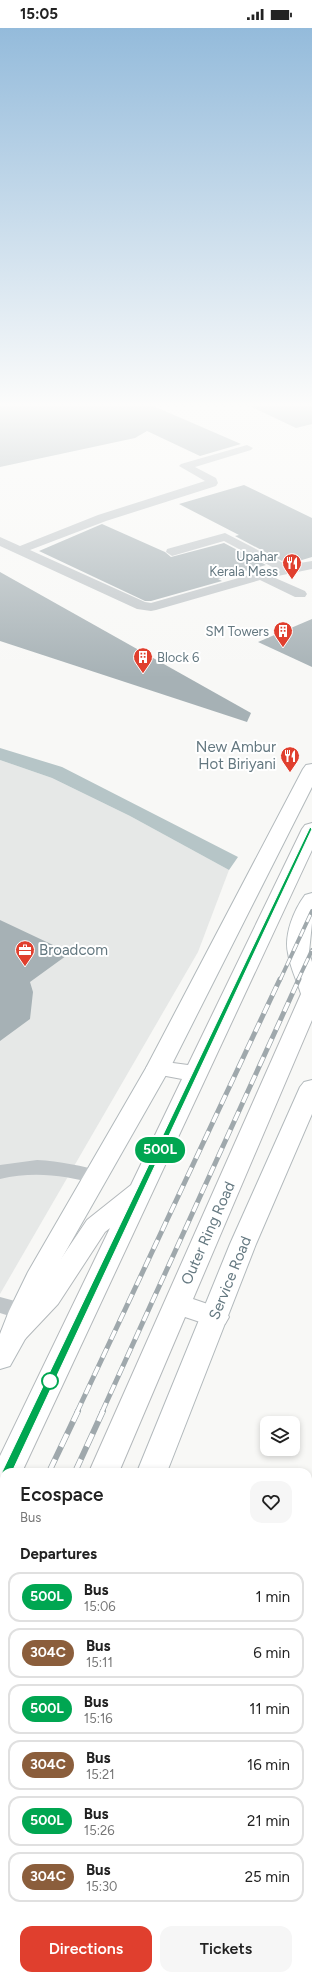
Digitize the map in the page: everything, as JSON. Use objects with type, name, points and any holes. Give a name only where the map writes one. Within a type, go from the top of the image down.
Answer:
[{"type":"main road","points":[[0,1359],[12,1316],[41,1272],[158,1068],[312,769]]},
{"type":"main road","points":[[9,1468],[312,829]]},
{"type":"main road","points":[[312,898],[300,927],[298,952],[312,994]]},
{"type":"main road","name":"Outer Ring Road","points":[[106,1468],[312,994]]},
{"type":"main road","points":[[158,1068],[196,1074]]},
{"type":"main road","name":"Service Road","points":[[154,1468],[243,1244],[312,1087]]},
{"type":"main road","points":[[12,1316],[49,1297],[96,1226],[142,1188]]},
{"type":"main road","points":[[177,1304],[215,1317]]},
{"type":"street","points":[[20,550],[102,518],[171,496]]},
{"type":"street","points":[[172,552],[225,537],[285,569]]},
{"type":"street","points":[[0,541],[142,606],[161,605],[263,577],[285,569],[312,565]]},
{"type":"street","points":[[263,577],[300,594]]},
{"type":"street","points":[[0,1172],[21,1168],[62,1168],[97,1176]]},
{"type":"shaded area","points":[[0,748],[62,767],[238,857],[229,870],[130,816],[52,778],[0,760]]},
{"type":"shaded area","points":[[0,760],[52,778],[130,816],[229,870],[198,952],[0,1294]]},
{"type":"building","points":[[206,496],[267,496],[312,518],[312,557],[292,563],[286,560],[282,561],[235,536],[239,535],[179,504]]},
{"type":"building","points":[[102,524],[165,552],[171,557],[224,543],[266,565],[218,579],[222,581],[151,601],[145,601],[39,551]]},
{"type":"building","name":"Block 6","points":[[0,572],[251,713],[247,722],[0,641]]},
{"type":"building","name":"SM Towers","points":[[312,619],[312,667],[258,642]]},
{"type":"building","name":"Broadcom","points":[[0,920],[70,953],[30,982],[33,992],[30,1019],[0,1041]]},
{"type":"railway","points":[[280,980],[312,911]]},
{"type":"railway","points":[[298,980],[312,950]]},
{"type":"railway","points":[[77,1412],[280,979]]},
{"type":"railway","points":[[102,1412],[299,979]]},
{"type":"railway","points":[[51,1468],[78,1411]]},
{"type":"railway","points":[[77,1468],[103,1411]]},
{"type":"bus line","name":"500L","points":[[9,1468],[312,829]]},
{"type":"place","name":"Upahar Kerala Mess","points":[[292,580]]},
{"type":"place","name":"SM Towers","points":[[283,648]]},
{"type":"place","name":"Block 6","points":[[143,674]]},
{"type":"place","name":"New Ambur Hot Biriyani","points":[[290,773]]},
{"type":"place","name":"Broadcom","points":[[25,967]]}]
